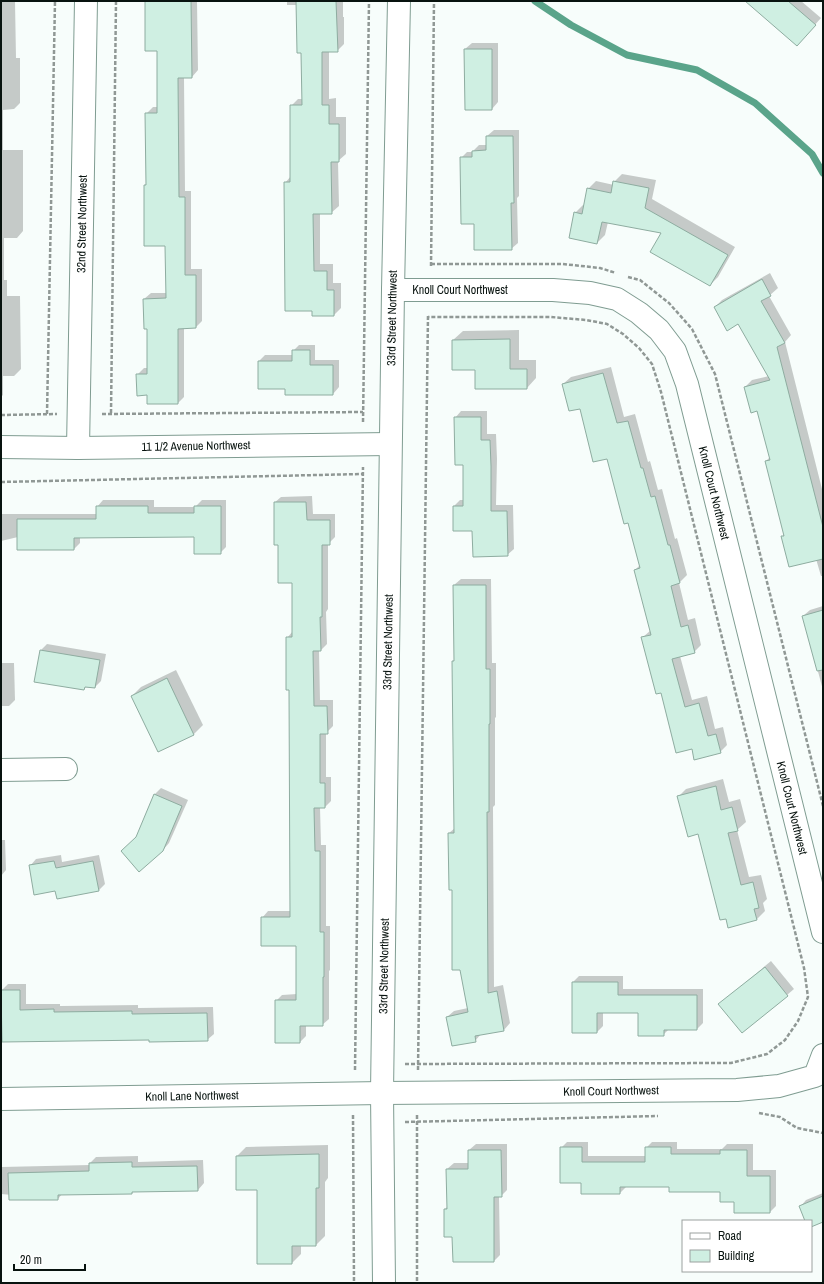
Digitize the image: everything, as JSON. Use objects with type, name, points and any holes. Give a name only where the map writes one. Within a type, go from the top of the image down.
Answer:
[{"type":"street","name":"32nd Street Northwest","points":[[78,448],[86,1]]},
{"type":"street","name":"33rd Street Northwest","points":[[384,1283],[382,1093],[390,444],[400,1]]},
{"type":"street","name":"Knoll Court Northwest","points":[[393,290],[552,290],[590,293],[617,299],[639,313],[659,330],[675,351],[689,392],[823,932]]},
{"type":"street","name":"11 1/2 Avenue Northwest","points":[[1,447],[78,448],[390,444]]},
{"type":"street","points":[[1,770],[66,769]]},
{"type":"street","name":"Knoll Court Northwest","points":[[382,1093],[737,1090],[779,1086],[815,1076],[823,1054]]},
{"type":"street","name":"Knoll Lane Northwest","points":[[1,1100],[382,1093]]},
{"type":"path","points":[[1,415],[47,414],[54,1]]},
{"type":"path","points":[[116,1],[111,413],[363,412],[369,1]]},
{"type":"path","points":[[431,264],[434,1]]},
{"type":"path","points":[[428,317],[551,317],[586,320],[607,324],[623,334],[639,348],[652,364],[662,392],[804,968],[808,997],[798,1021],[779,1045],[767,1054],[731,1063],[418,1064],[428,317]]},
{"type":"path","points":[[1,482],[363,474],[356,1063]]},
{"type":"path","points":[[756,1113],[780,1117],[797,1128],[823,1133]]},
{"type":"path","points":[[417,1283],[416,1121],[663,1116]]},
{"type":"path","points":[[353,1126],[354,1283]]},
{"type":"building","points":[[145,1],[191,1],[192,78],[178,78],[179,197],[185,197],[185,275],[196,275],[196,328],[178,329],[178,404],[147,404],[147,395],[137,396],[136,374],[147,374],[147,329],[144,329],[143,299],[166,298],[165,246],[144,246],[144,185],[146,185],[145,113],[157,113],[157,51],[145,51]]},
{"type":"building","points":[[296,1],[336,1],[338,52],[322,52],[322,105],[329,105],[329,124],[339,124],[339,162],[331,162],[332,214],[313,214],[314,271],[327,271],[327,290],[334,290],[334,316],[312,316],[312,311],[285,311],[284,182],[290,182],[290,105],[302,105],[301,53],[297,53]]},
{"type":"building","points":[[745,1],[788,1],[816,25],[797,46]]},
{"type":"building","points":[[464,49],[492,49],[492,110],[465,110]]},
{"type":"building","points":[[486,136],[513,136],[514,203],[511,203],[512,250],[474,250],[474,224],[461,224],[460,157],[472,157],[472,151],[486,150]]},
{"type":"building","points":[[613,181],[649,188],[645,208],[728,255],[710,286],[650,252],[661,233],[602,222],[597,244],[569,238],[574,212],[582,214],[587,188],[611,193]]},
{"type":"building","points":[[762,279],[771,296],[761,301],[785,343],[777,347],[823,527],[823,559],[789,567],[781,536],[784,536],[765,461],[770,460],[757,411],[751,413],[744,387],[770,380],[738,324],[727,331],[714,307]]},
{"type":"building","points":[[510,339],[510,369],[527,369],[527,389],[475,389],[475,370],[452,370],[452,340]]},
{"type":"building","points":[[292,350],[310,350],[310,365],[333,365],[333,395],[285,395],[285,389],[258,389],[258,361],[292,361]]},
{"type":"building","points":[[603,373],[617,423],[628,421],[651,497],[655,496],[680,583],[671,586],[681,627],[688,625],[695,653],[672,659],[685,707],[699,703],[708,736],[716,734],[721,753],[694,760],[692,749],[676,753],[661,693],[656,694],[641,637],[651,635],[634,570],[640,568],[628,523],[624,524],[607,459],[593,462],[580,409],[569,411],[562,384]]},
{"type":"building","points":[[454,417],[481,417],[481,440],[490,440],[491,511],[507,511],[508,556],[473,557],[472,531],[453,531],[453,506],[463,506],[463,465],[455,465]]},
{"type":"building","points":[[274,502],[306,502],[307,520],[330,520],[330,545],[322,545],[322,617],[320,617],[321,651],[313,651],[314,706],[327,706],[328,734],[320,734],[320,783],[325,783],[325,808],[314,808],[315,851],[320,851],[320,932],[324,932],[323,1026],[300,1026],[300,1043],[275,1043],[275,1000],[296,1000],[296,946],[261,946],[261,917],[290,917],[289,690],[286,690],[286,637],[292,637],[292,583],[278,583],[278,545],[274,545]]},
{"type":"building","points":[[96,506],[148,506],[148,513],[194,513],[194,506],[221,506],[221,554],[194,554],[194,537],[74,538],[74,550],[17,550],[17,519],[96,519]]},
{"type":"building","points":[[453,585],[486,585],[486,669],[490,669],[489,812],[487,812],[488,993],[497,991],[504,1031],[475,1036],[476,1042],[452,1046],[446,1017],[468,1012],[460,970],[452,970],[452,890],[449,890],[448,833],[454,833],[452,661],[454,661]]},
{"type":"building","points":[[823,610],[823,670],[817,671],[802,616]]},
{"type":"building","points":[[40,650],[100,660],[95,688],[85,687],[84,690],[34,682]]},
{"type":"building","points":[[167,678],[194,735],[158,752],[131,696]]},
{"type":"building","points":[[716,786],[721,810],[732,807],[738,831],[728,833],[741,885],[753,882],[759,908],[754,909],[757,920],[728,928],[726,919],[720,920],[698,834],[688,837],[677,796]]},
{"type":"building","points":[[154,794],[182,806],[163,851],[139,872],[121,851],[136,837]]},
{"type":"building","points":[[54,861],[56,868],[93,861],[99,891],[57,899],[55,891],[34,895],[29,865]]},
{"type":"building","points":[[765,967],[788,996],[742,1033],[718,1004]]},
{"type":"building","points":[[572,982],[618,982],[618,995],[697,995],[697,1030],[664,1030],[664,1036],[638,1036],[638,1013],[597,1013],[597,1033],[572,1033]]},
{"type":"building","points":[[1,990],[20,990],[20,1010],[54,1009],[54,1012],[132,1011],[132,1014],[207,1013],[208,1041],[149,1042],[149,1040],[2,1042]]},
{"type":"building","points":[[560,1147],[582,1147],[582,1162],[645,1162],[645,1147],[671,1147],[671,1154],[720,1154],[720,1150],[747,1150],[747,1176],[770,1176],[770,1213],[734,1213],[734,1202],[720,1202],[720,1192],[669,1192],[669,1187],[620,1187],[620,1194],[581,1194],[581,1183],[560,1183]]},
{"type":"building","points":[[468,1150],[501,1150],[502,1197],[494,1197],[494,1262],[453,1262],[452,1237],[444,1237],[444,1209],[447,1209],[446,1169],[468,1169]]},
{"type":"building","points":[[319,1154],[319,1188],[316,1188],[316,1246],[292,1246],[292,1264],[257,1264],[257,1190],[236,1190],[236,1156]]},
{"type":"building","points":[[132,1162],[132,1167],[197,1166],[198,1191],[58,1195],[58,1200],[9,1200],[8,1173],[89,1171],[89,1163]]},
{"type":"building","points":[[823,1196],[823,1222],[812,1227],[812,1220],[805,1220],[799,1206]]},
{"type":"waterway","points":[[535,1],[571,25],[627,55],[697,70],[755,103],[812,154],[823,173]]}]
